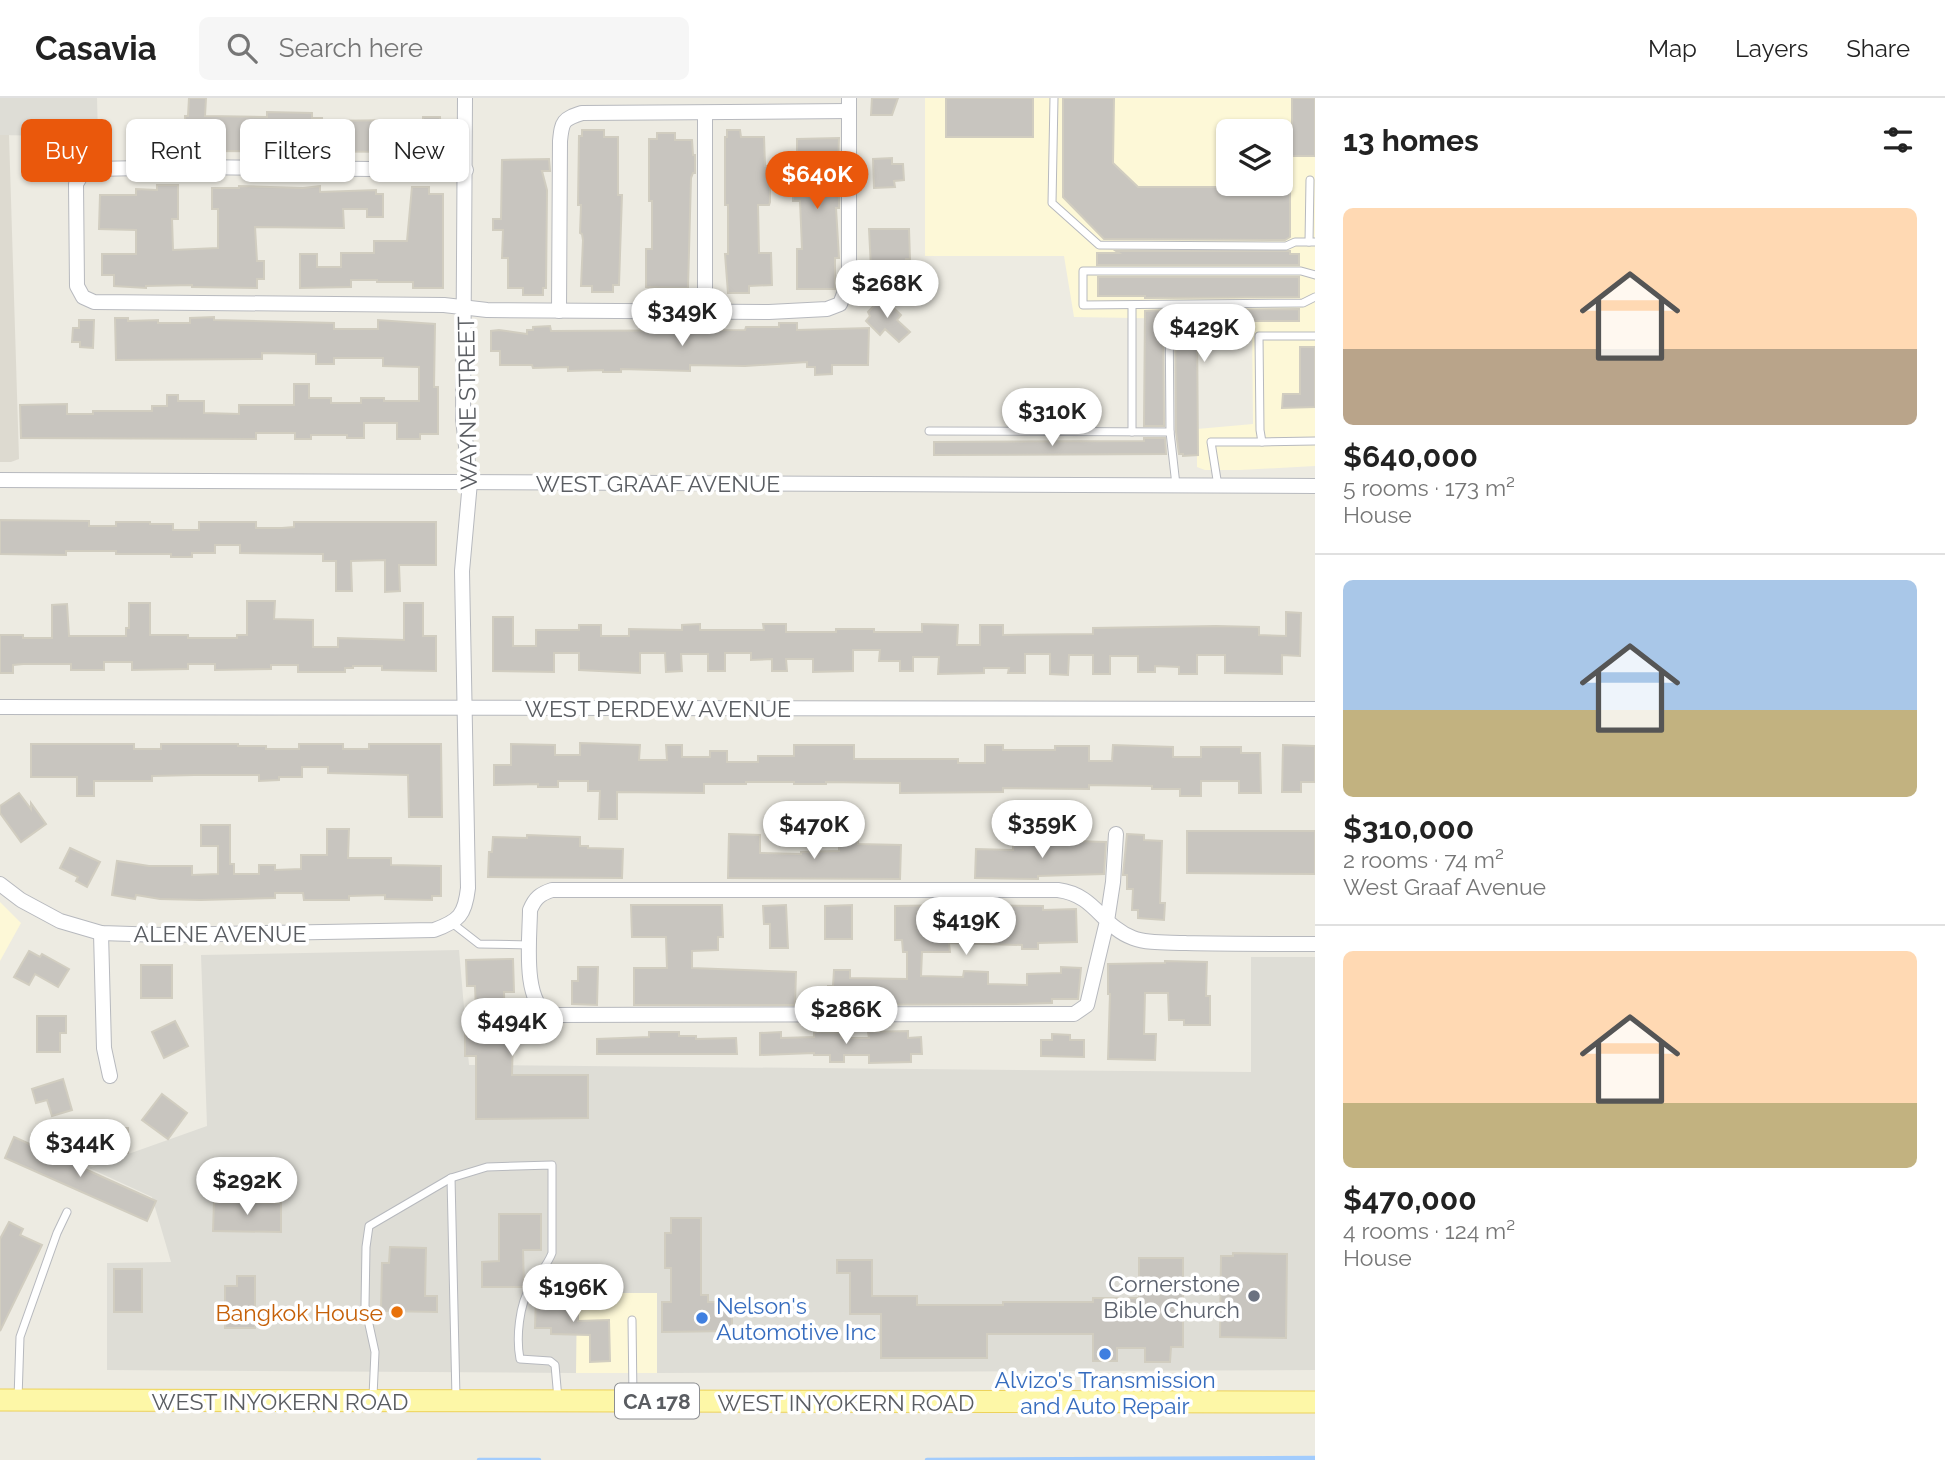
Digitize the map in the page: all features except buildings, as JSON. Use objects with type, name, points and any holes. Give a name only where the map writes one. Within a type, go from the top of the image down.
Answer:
[{"type":"main road","name":"WEST INYOKERN ROAD","points":[[9,1400],[1315,1402]]},
{"type":"street","name":"WAYNE STREET","points":[[465,98],[465,119]]},
{"type":"street","points":[[369,169],[189,167],[95,169],[82,174],[76,184],[77,286],[83,297],[94,302],[444,305],[559,311],[769,313],[827,309],[841,304],[849,281],[849,105],[705,113],[582,113],[568,117],[562,124],[560,141],[559,311]]},
{"type":"street","points":[[705,113],[705,311]]},
{"type":"street","name":"WAYNE STREET","points":[[452,923],[464,911],[468,888],[462,571],[470,482],[463,419],[466,182]]},
{"type":"street","name":"WEST GRAAF AVENUE","points":[[0,480],[1315,486]]},
{"type":"street","name":"WEST PERDEW AVENUE","points":[[0,707],[1315,709]]},
{"type":"street","points":[[1116,834],[1107,921],[1087,1005],[1081,1011],[1064,1016],[551,1015],[545,1013],[533,998],[530,910],[534,900],[552,890],[1058,890],[1087,899],[1107,921],[1123,933],[1148,941],[1315,944]]},
{"type":"street","name":"ALENE AVENUE","points":[[0,884],[21,900],[60,921],[101,933],[162,935],[434,930],[452,923]]},
{"type":"street","points":[[101,933],[104,1048],[110,1076]]},
{"type":"lane","points":[[1054,98],[1052,203],[1099,245],[1286,246],[1295,242],[1312,242],[1310,180]]},
{"type":"lane","points":[[1315,275],[1301,271],[1083,271],[1083,305],[1303,303],[1315,297]]},
{"type":"lane","points":[[1169,305],[1170,432],[1176,485]]},
{"type":"lane","points":[[1132,306],[1132,432]]},
{"type":"lane","points":[[1262,442],[1259,336],[1315,336]]},
{"type":"lane","points":[[929,431],[1170,432]]},
{"type":"lane","points":[[1218,486],[1212,442],[1315,441]]},
{"type":"lane","points":[[452,923],[479,944],[530,945]]},
{"type":"lane","points":[[373,1401],[375,1352],[365,1306],[369,1226],[451,1178],[487,1167],[552,1165],[552,1253],[525,1298],[520,1323],[519,1354],[520,1359],[550,1362],[555,1365],[558,1401]]},
{"type":"lane","points":[[451,1178],[457,1401]]},
{"type":"lane","points":[[9,1400],[20,1336],[67,1212]]},
{"type":"lane","points":[[632,1320],[633,1401]]},
{"type":"shaded area","points":[[0,98],[97,98],[98,119],[21,119],[21,135],[0,135]]},
{"type":"shaded area","points":[[925,98],[1315,98],[1315,466],[1240,470],[1205,470],[1197,467],[1197,429],[1253,424],[1252,320],[1074,317],[1064,256],[925,256]]},
{"type":"shaded area","points":[[0,135],[9,135],[19,459],[11,462],[0,462]]},
{"type":"shaded area","points":[[0,902],[21,923],[0,961]]},
{"type":"shaded area","points":[[459,950],[469,1065],[1251,1072],[1251,957],[1315,957],[1315,1370],[657,1373],[657,1293],[577,1293],[576,1373],[107,1370],[107,1263],[171,1262],[152,1197],[89,1168],[207,1126],[201,955]]},
{"type":"shaded area","points":[[576,1293],[657,1293],[657,1373],[576,1373]]},
{"type":"waterway","points":[[927,1460],[1315,1458]]},
{"type":"waterway","points":[[479,1460],[539,1460]]},
{"type":"place","name":"Cornerstone Bible Church","points":[[1254,1296]]},
{"type":"place","name":"Bangkok House","points":[[397,1312]]},
{"type":"place","name":"Nelson's Automotive Inc","points":[[702,1318]]},
{"type":"place","name":"Alvizo's Transmission and Auto Repair","points":[[1105,1354]]}]
